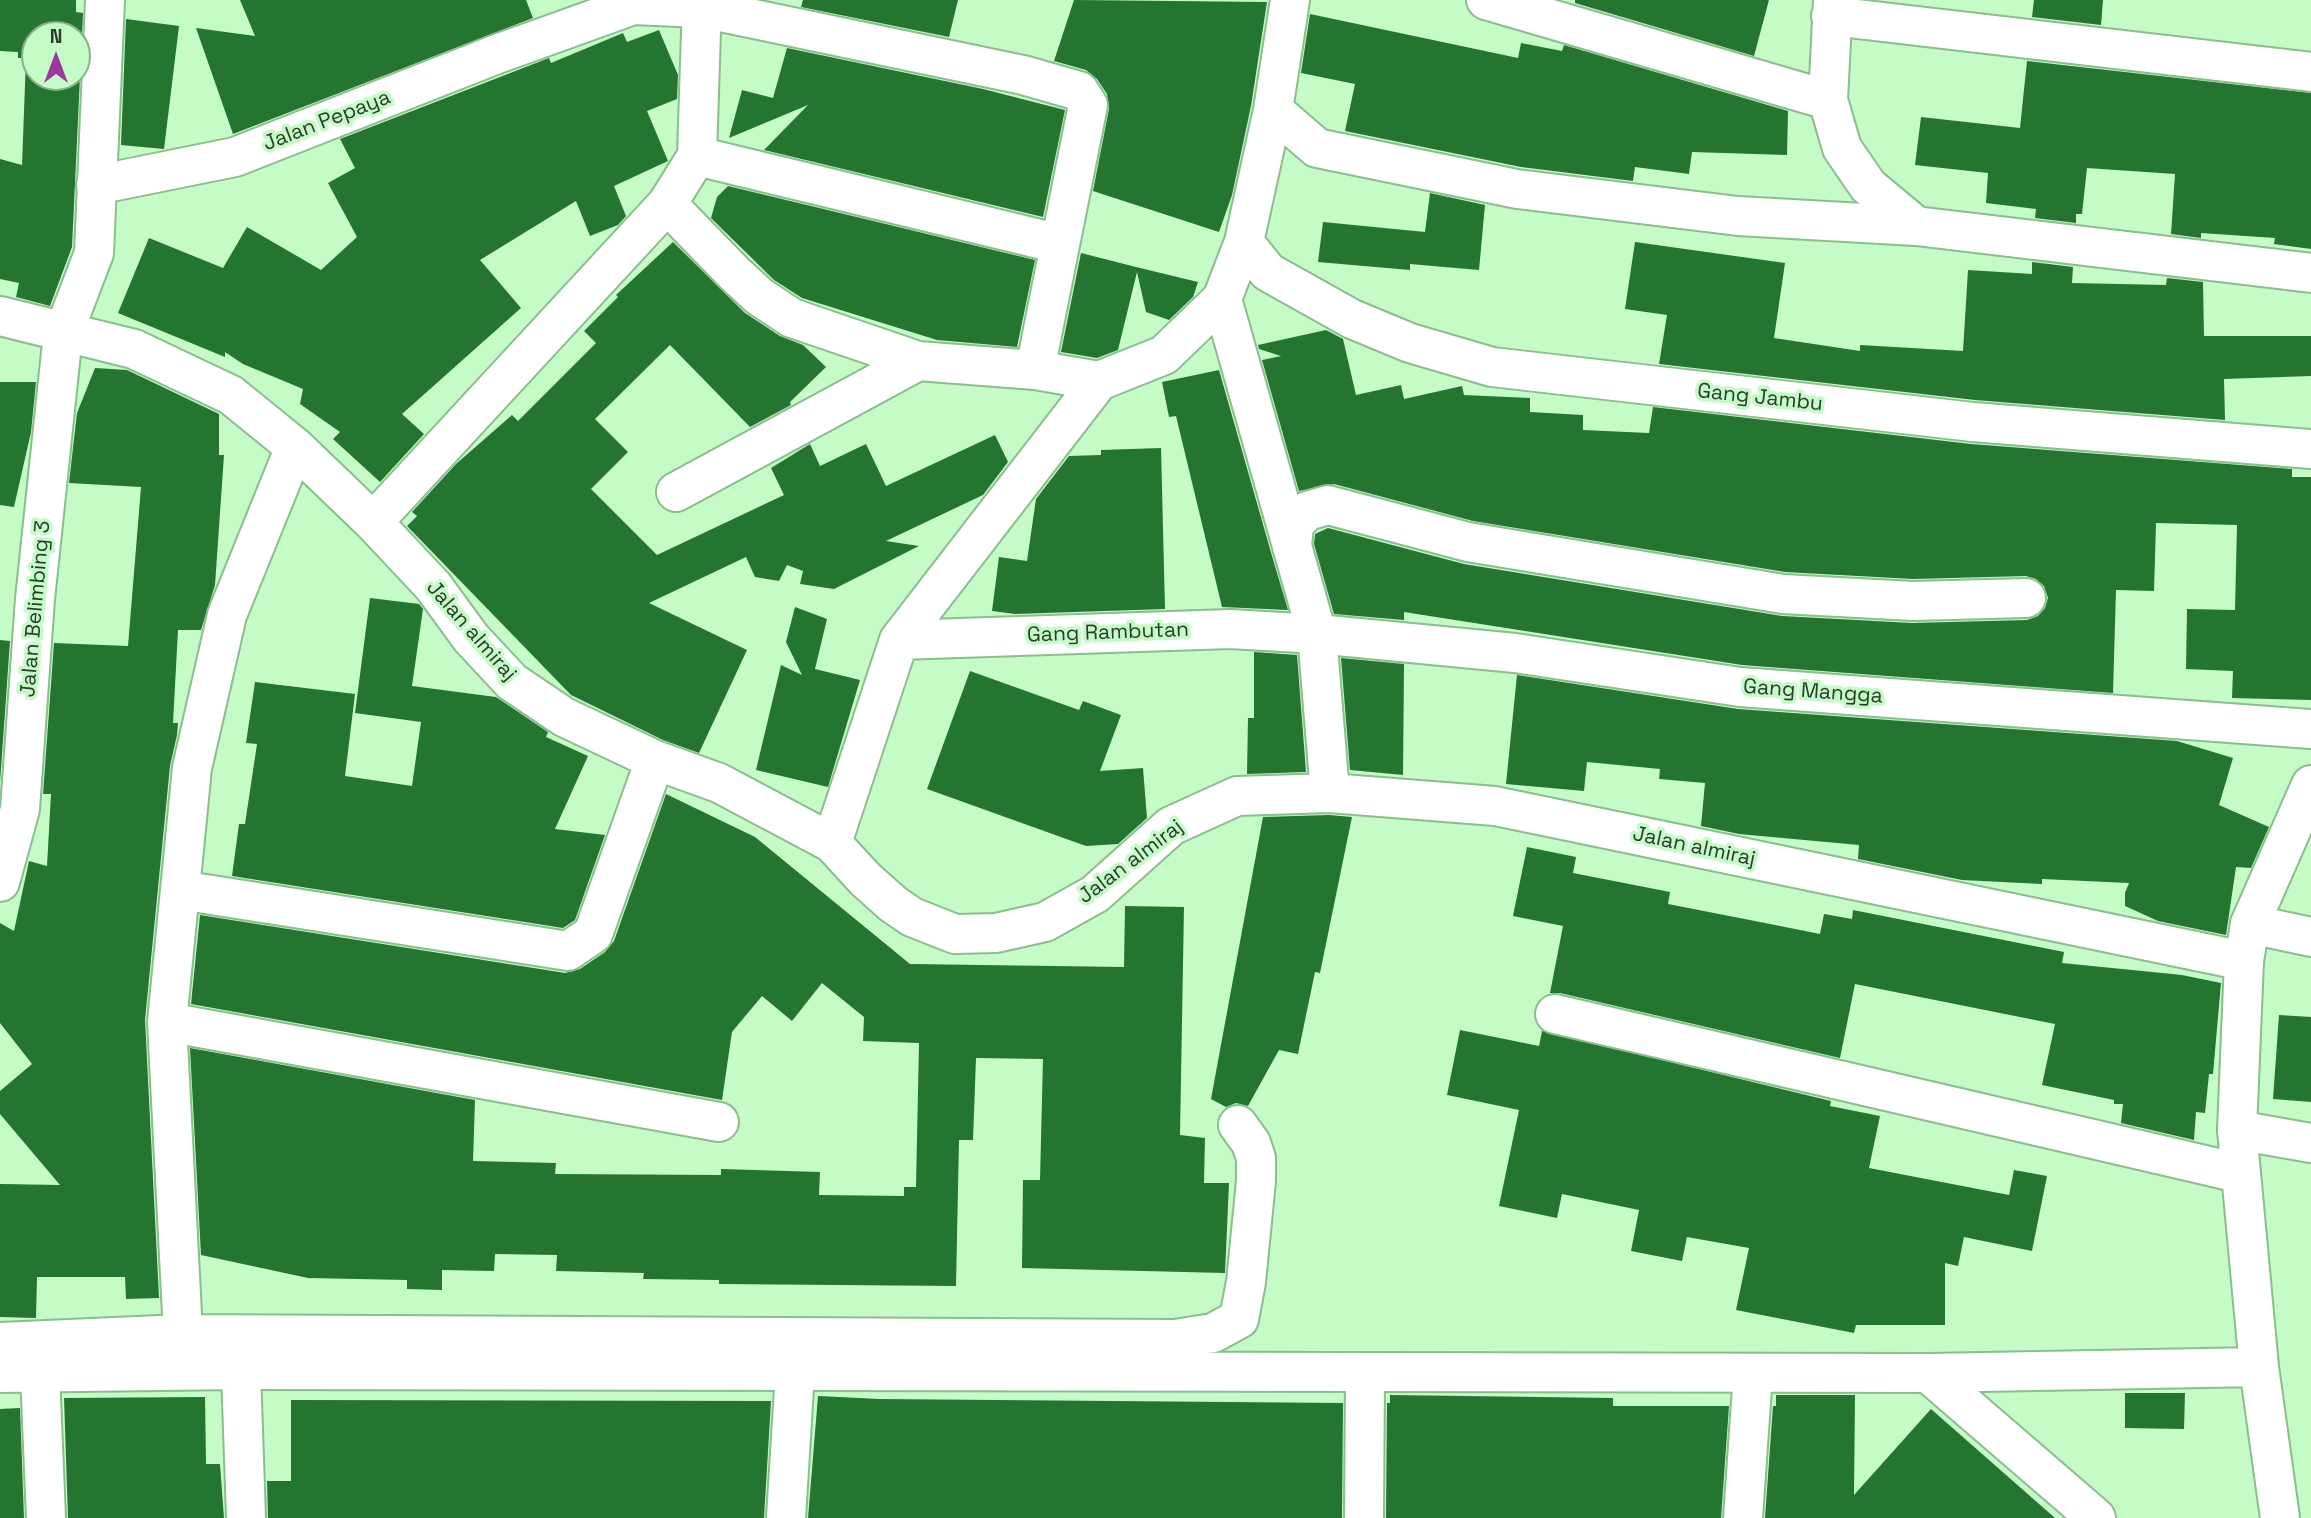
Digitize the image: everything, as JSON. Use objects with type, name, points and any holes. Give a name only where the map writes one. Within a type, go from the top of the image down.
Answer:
[{"type":"street","points":[[63,334],[94,253],[104,0]]},
{"type":"street","points":[[832,843],[899,640],[1099,381],[1164,355],[1222,299],[1244,242],[1273,110],[1290,0]]},
{"type":"street","points":[[1486,0],[1828,100]]},
{"type":"street","points":[[373,522],[667,204],[697,156],[702,4]]},
{"type":"street","name":"Jalan Pepaya","points":[[96,185],[235,157],[583,8],[702,4],[1023,75],[1079,91],[1088,105],[1035,370]]},
{"type":"street","points":[[1916,226],[1868,186],[1842,148],[1828,100],[1832,8],[2311,72]]},
{"type":"street","points":[[1273,110],[1317,148],[1517,189],[1738,216],[1916,226],[2311,273]]},
{"type":"street","points":[[697,156],[1060,244]]},
{"type":"street","points":[[667,204],[760,297],[792,318],[918,361],[1035,370],[1099,381]]},
{"type":"street","name":"Gang Jambu","points":[[1244,242],[1268,272],[1352,319],[1410,343],[1492,367],[1973,422],[2311,449]]},
{"type":"street","points":[[1222,299],[1317,634],[1330,793]]},
{"type":"street","name":"Jalan almiraj","points":[[0,316],[63,334],[134,349],[231,395],[295,447],[373,522],[433,586],[471,638],[512,682],[564,717],[654,760],[719,783],[832,843],[864,879],[912,917],[955,934],[996,933],[1045,922],[1095,894],[1171,826],[1237,796],[1330,793],[1494,806],[2244,961]]},
{"type":"street","name":"Jalan Belimbing 3","points":[[0,882],[20,809],[35,598],[63,334]]},
{"type":"street","points":[[676,492],[918,361]]},
{"type":"street","points":[[174,1370],[183,1334],[167,1022],[192,768],[227,615],[295,447]]},
{"type":"street","points":[[1292,547],[1294,524],[1307,511],[1328,505],[1468,542],[1783,594],[1913,601],[2026,598]]},
{"type":"street","name":"Gang Rambutan","points":[[899,640],[1230,629],[1317,634]]},
{"type":"street","name":"Gang Mangga","points":[[1317,634],[1515,653],[1741,687],[2311,729]]},
{"type":"street","points":[[180,890],[568,951],[593,934],[654,760]]},
{"type":"street","points":[[2280,1518],[2259,1367],[2236,1130],[2244,961],[2250,924],[2300,838],[2311,785]]},
{"type":"street","points":[[2250,924],[2311,937]]},
{"type":"street","points":[[1555,1014],[2239,1173]]},
{"type":"street","points":[[167,1022],[719,1122]]},
{"type":"street","points":[[0,1342],[183,1334],[1175,1339],[1213,1333],[1239,1319],[1246,1282],[1256,1181],[1255,1158],[1251,1143],[1238,1125]]},
{"type":"street","points":[[2236,1130],[2311,1143]]},
{"type":"street","points":[[0,1373],[241,1370],[1928,1373],[2259,1367]]},
{"type":"street","points":[[241,1370],[246,1518]]},
{"type":"street","points":[[786,1518],[795,1372]]},
{"type":"street","points":[[40,1373],[46,1518]]},
{"type":"street","points":[[1364,1518],[1365,1373]]},
{"type":"street","points":[[1743,1518],[1753,1373]]},
{"type":"street","points":[[1928,1373],[2096,1518]]},
{"type":"building","points":[[0,0],[76,0],[76,12],[83,13],[83,21],[21,21],[21,58],[18,58],[18,52],[0,51]]},
{"type":"building","points":[[240,0],[526,0],[533,18],[233,134],[196,28],[255,36]]},
{"type":"building","points":[[803,0],[958,0],[949,37],[801,7]]},
{"type":"building","points":[[1074,0],[1267,2],[1251,106],[1232,195],[1219,232],[1093,191],[1109,109],[1107,94],[1097,79],[1086,70],[1054,61]]},
{"type":"building","points":[[1575,0],[1769,0],[1754,56],[1575,3]]},
{"type":"building","points":[[2034,0],[2103,0],[2101,25],[2032,17]]},
{"type":"building","points":[[1310,14],[1518,58],[1521,43],[1562,51],[1564,45],[1788,111],[1787,155],[1692,152],[1689,174],[1635,167],[1633,181],[1521,167],[1345,131],[1355,84],[1301,73]]},
{"type":"building","points":[[126,19],[179,26],[164,149],[121,145]]},
{"type":"building","points":[[659,30],[678,75],[677,99],[647,111],[668,161],[614,186],[626,216],[618,225],[590,236],[576,201],[480,260],[521,308],[402,414],[424,434],[380,482],[333,439],[340,432],[300,404],[303,389],[243,364],[225,352],[225,357],[118,313],[149,238],[223,268],[247,227],[321,270],[357,237],[328,183],[355,168],[340,139],[549,58],[551,63],[623,33],[627,42]]},
{"type":"building","points":[[787,48],[983,89],[1065,110],[1043,217],[764,150],[808,105],[729,138],[742,90],[773,98]]},
{"type":"building","points":[[2027,61],[2311,93],[2311,249],[2274,244],[2275,238],[2201,233],[2201,238],[2171,234],[2175,174],[2087,168],[2082,214],[2076,214],[2076,223],[2035,218],[2036,209],[1986,203],[1988,173],[1915,165],[1921,117],[2020,128]]},
{"type":"building","points":[[25,91],[79,91],[72,247],[50,306],[16,297],[19,283],[0,279],[0,159],[22,165]]},
{"type":"building","points":[[728,186],[1035,260],[1017,347],[937,340],[802,298],[774,280],[711,218],[717,197]]},
{"type":"building","points":[[1430,193],[1485,205],[1479,270],[1410,264],[1410,270],[1318,262],[1323,222],[1425,232]]},
{"type":"building","points":[[673,242],[745,313],[780,336],[803,345],[826,367],[790,402],[791,405],[750,427],[670,345],[595,419],[628,452],[591,489],[657,555],[784,495],[771,468],[810,444],[820,466],[866,444],[886,486],[995,435],[1008,462],[983,495],[886,541],[919,546],[834,589],[800,584],[803,571],[787,565],[779,581],[755,577],[746,557],[649,603],[747,650],[699,753],[663,740],[571,695],[407,526],[417,516],[412,512],[456,464],[512,415],[518,421],[596,343],[584,331],[618,297],[616,295]]},
{"type":"building","points":[[1635,242],[1785,263],[1774,338],[1860,351],[1860,345],[1963,351],[1968,270],[2032,274],[2032,262],[2073,267],[2072,283],[2166,285],[2167,278],[2203,282],[2204,336],[2311,336],[2311,376],[2224,379],[2225,420],[1975,400],[1659,364],[1667,315],[1625,309]]},
{"type":"building","points":[[1081,253],[1198,282],[1193,297],[1169,320],[1146,312],[1137,272],[1118,350],[1097,358],[1061,352]]},
{"type":"building","points":[[1326,330],[1343,339],[1356,395],[1401,385],[1404,399],[1462,386],[1464,395],[1530,398],[1530,412],[1583,415],[1583,430],[1649,433],[1653,407],[1971,444],[2292,469],[2292,477],[2311,477],[2311,700],[2232,698],[2233,671],[2186,669],[2187,609],[2235,610],[2237,525],[2156,523],[2154,591],[2116,590],[2113,693],[1742,665],[1404,612],[1404,620],[1334,614],[1314,544],[1315,534],[1328,528],[1464,564],[1782,616],[1912,623],[2027,620],[2038,616],[2045,608],[2048,598],[2044,586],[2036,579],[2026,576],[1913,579],[1785,572],[1473,521],[1334,484],[1299,491],[1262,360],[1281,356],[1259,349],[1258,345]]},
{"type":"building","points":[[95,368],[127,370],[219,414],[219,455],[224,455],[215,585],[201,630],[178,630],[173,723],[178,723],[177,735],[170,766],[145,1020],[159,1298],[126,1299],[125,1277],[37,1277],[36,1318],[0,1317],[0,1184],[60,1185],[0,1114],[0,1091],[32,1064],[0,1023],[0,923],[14,931],[29,861],[47,866],[51,794],[43,794],[54,643],[128,646],[141,487],[69,483],[77,413]]},
{"type":"building","points":[[1219,370],[1288,610],[1222,607],[1176,416],[1169,417],[1162,382]]},
{"type":"building","points":[[0,382],[36,382],[31,432],[14,507],[0,505]]},
{"type":"building","points":[[1161,448],[1165,609],[1015,614],[992,611],[999,557],[1027,561],[1036,499],[1069,456],[1101,455],[1101,450]]},
{"type":"building","points":[[370,598],[419,604],[423,609],[412,686],[496,697],[548,732],[546,737],[588,756],[555,829],[605,835],[575,920],[563,928],[232,876],[239,824],[245,824],[257,744],[246,743],[255,682],[355,694],[345,776],[412,786],[421,722],[355,713]]},
{"type":"building","points":[[795,607],[827,619],[815,669],[860,680],[828,787],[756,770],[781,665],[802,675],[786,642]]},
{"type":"building","points":[[0,640],[10,641],[0,782]]},
{"type":"building","points":[[1254,652],[1297,655],[1306,772],[1247,774],[1248,718],[1254,718]]},
{"type":"building","points":[[1341,658],[1404,664],[1403,775],[1350,770]]},
{"type":"building","points":[[970,671],[1079,710],[1083,701],[1121,715],[1100,771],[1143,768],[1147,818],[1118,844],[1086,846],[927,789]]},
{"type":"building","points":[[1517,675],[1738,709],[2177,741],[2233,758],[2219,805],[2269,827],[2251,868],[2236,867],[2226,935],[2158,921],[2125,906],[2125,893],[2129,883],[2042,879],[2042,884],[1962,880],[1858,859],[1859,845],[1739,834],[1701,826],[1705,783],[1659,779],[1660,769],[1587,762],[1584,791],[1506,784]]},
{"type":"building","points":[[666,794],[755,837],[910,964],[1124,967],[1125,906],[1184,907],[1180,1135],[1205,1138],[1204,1183],[1229,1183],[1225,1273],[1022,1268],[1023,1180],[1040,1180],[1043,1059],[976,1058],[973,1140],[959,1140],[956,1286],[719,1284],[719,1280],[643,1279],[644,1273],[556,1271],[557,1255],[495,1254],[494,1271],[442,1270],[442,1290],[407,1289],[407,1280],[308,1278],[201,1255],[190,1048],[475,1100],[473,1161],[556,1163],[555,1174],[721,1175],[721,1169],[820,1172],[819,1195],[904,1196],[904,1187],[916,1187],[919,1043],[863,1041],[864,1017],[822,983],[792,1021],[762,996],[732,1032],[722,1100],[191,1004],[200,915],[565,973],[580,969],[605,952],[614,941]]},
{"type":"building","points":[[1263,817],[1352,817],[1320,973],[1315,972],[1298,1054],[1279,1050],[1248,1106],[1236,1103],[1226,1107],[1211,1099]]},
{"type":"building","points":[[1527,847],[1576,857],[1573,873],[1670,892],[1668,904],[1820,934],[1824,914],[1852,919],[1853,910],[2064,952],[2062,963],[2182,975],[2221,983],[2213,1074],[2209,1074],[2205,1113],[2196,1112],[2194,1140],[2121,1123],[2123,1104],[2114,1104],[2114,1100],[2042,1085],[2055,1024],[1855,984],[1840,1058],[1560,993],[1550,993],[1563,926],[1513,916]]},
{"type":"building","points":[[2279,1015],[2311,1017],[2311,1102],[2273,1099]]},
{"type":"building","points":[[1460,1030],[1539,1046],[1542,1031],[1831,1101],[1830,1106],[1880,1116],[1869,1168],[2009,1195],[2014,1170],[2047,1176],[2032,1251],[1964,1237],[1958,1266],[1945,1263],[1945,1325],[1856,1325],[1854,1333],[1736,1310],[1749,1248],[1687,1237],[1682,1261],[1631,1251],[1639,1210],[1562,1194],[1557,1218],[1499,1206],[1519,1110],[1447,1095]]},
{"type":"building","points":[[2125,1393],[2185,1393],[2184,1429],[2125,1428]]},
{"type":"building","points":[[1390,1395],[1613,1398],[1613,1406],[1729,1406],[1721,1518],[1386,1518],[1387,1403],[1390,1403]]},
{"type":"building","points":[[1776,1395],[1855,1395],[1854,1495],[1931,1409],[2055,1518],[1765,1518]]},
{"type":"building","points":[[818,1396],[880,1399],[1343,1403],[1342,1518],[808,1518]]},
{"type":"building","points":[[205,1397],[206,1464],[220,1464],[224,1518],[68,1518],[64,1398]]},
{"type":"building","points":[[291,1400],[771,1401],[764,1518],[268,1518],[267,1481],[291,1481]]},
{"type":"building","points":[[20,1408],[24,1518],[0,1518],[0,1409]]}]
